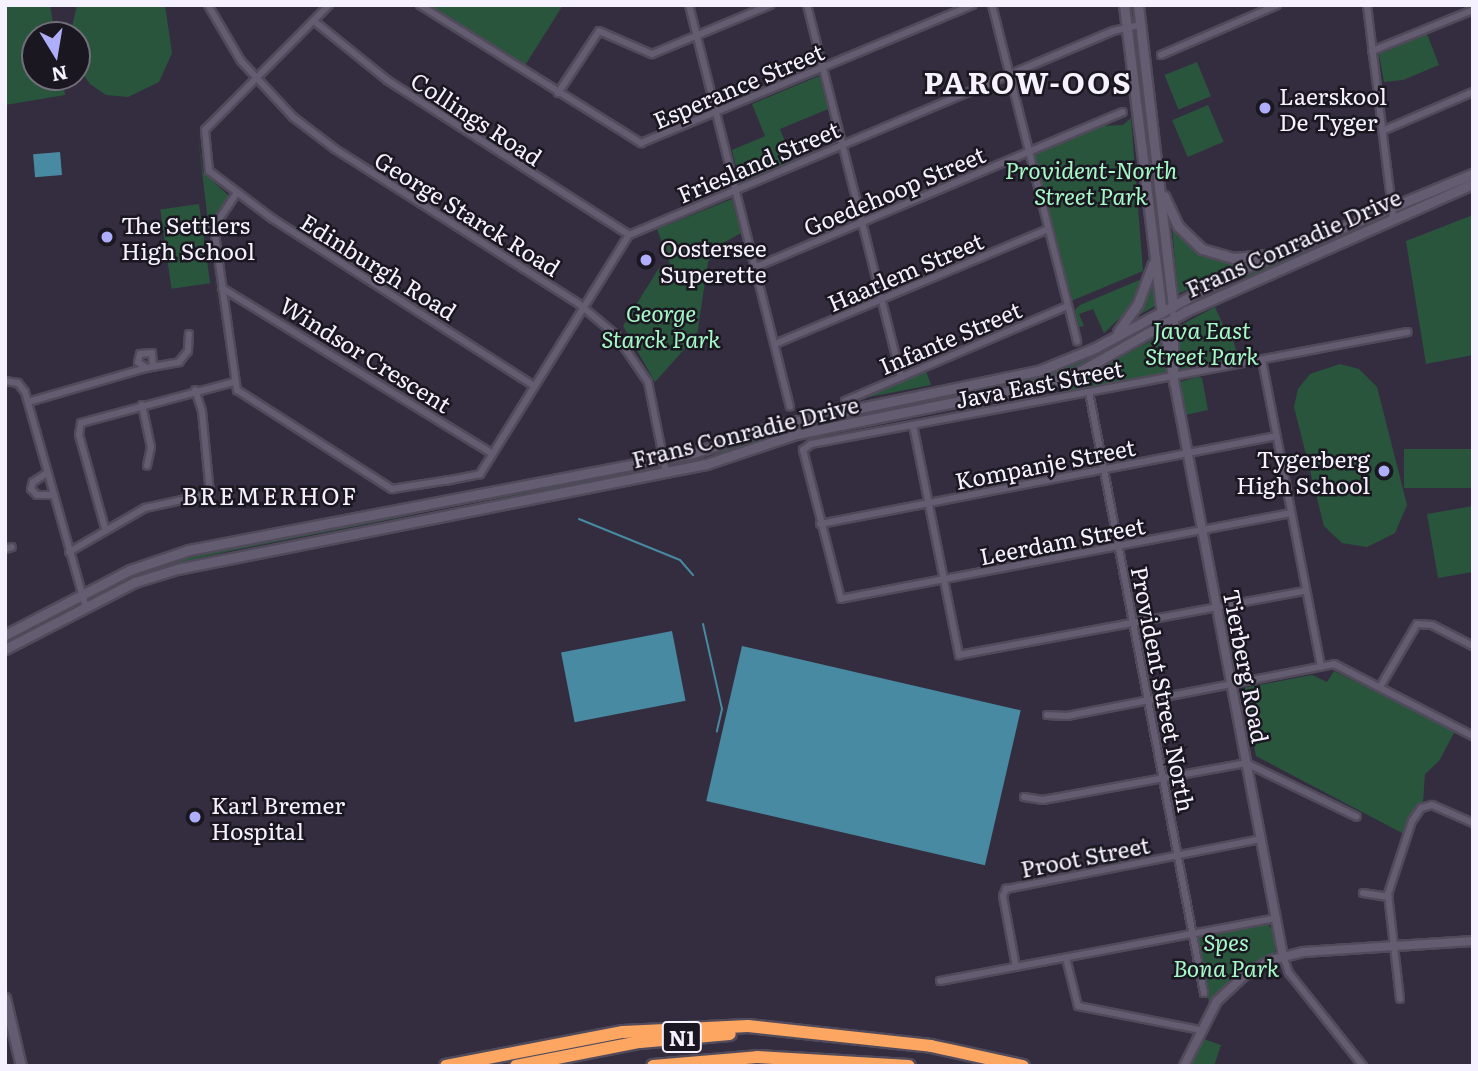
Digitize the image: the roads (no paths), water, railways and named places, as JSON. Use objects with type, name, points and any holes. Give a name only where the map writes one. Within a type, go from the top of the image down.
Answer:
[{"type":"highway","points":[[446,1066],[577,1039],[679,1027],[748,1026],[849,1035]]},
{"type":"highway","name":"N1","points":[[516,1066],[690,1036],[849,1035],[931,1046],[1023,1066]]},
{"type":"highway","points":[[705,1066],[757,1057]]},
{"type":"highway","name":"N1","points":[[653,1066],[757,1057],[909,1066]]},
{"type":"main road","name":"Tierberg Road","points":[[1124,5],[1163,323]]},
{"type":"main road","name":"Tierberg Road","points":[[1138,5],[1174,316]]},
{"type":"main road","name":"Frans Conradie Drive","points":[[5,649],[135,582],[224,557],[666,472],[796,435],[1026,390],[1081,371],[1174,316],[1473,174]]},
{"type":"main road","name":"Frans Conradie Drive","points":[[5,635],[146,563],[188,550],[664,459],[774,426],[1028,374],[1078,356],[1161,309],[1280,253],[1473,184]]},
{"type":"main road","points":[[1159,185],[1178,226],[1202,249],[1233,258],[1280,253]]},
{"type":"main road","points":[[1115,336],[1138,303],[1154,261]]},
{"type":"main road","points":[[5,998],[21,1066]]},
{"type":"street","name":"George Starck Road","points":[[208,5],[255,79],[335,149],[584,308],[616,335],[642,369],[653,401],[666,472]]},
{"type":"street","points":[[255,79],[330,5]]},
{"type":"street","name":"Esperance Street","points":[[420,5],[641,143],[972,5]]},
{"type":"street","points":[[689,5],[790,406]]},
{"type":"street","points":[[558,93],[599,31],[646,53],[697,36],[770,5]]},
{"type":"street","points":[[807,5],[901,377]]},
{"type":"street","points":[[992,5],[1077,341]]},
{"type":"street","points":[[1161,55],[1277,5]]},
{"type":"street","points":[[1367,5],[1392,214]]},
{"type":"street","points":[[1372,51],[1473,9]]},
{"type":"street","name":"Collings Road","points":[[314,21],[387,80],[629,235]]},
{"type":"street","name":"Friesland Street","points":[[629,235],[1126,24],[1140,22]]},
{"type":"street","name":"Edinburgh Road","points":[[255,79],[205,130],[209,171],[236,194],[534,386]]},
{"type":"street","points":[[1382,131],[1473,92]]},
{"type":"street","name":"Goedehoop Street","points":[[756,267],[1124,112]]},
{"type":"street","points":[[236,194],[214,227],[234,382],[241,393],[390,488],[445,481],[474,474],[534,386],[629,235]]},
{"type":"street","name":"Haarlem Street","points":[[775,344],[1048,229]]},
{"type":"street","name":"Windsor Crescent","points":[[222,288],[489,455]]},
{"type":"street","name":"Infante Street","points":[[845,401],[1068,306]]},
{"type":"street","name":"Tierberg Road","points":[[1174,316],[1174,378]]},
{"type":"street","name":"Tierberg Road","points":[[1163,323],[1283,956]]},
{"type":"street","name":"Java East Street","points":[[820,524],[803,450],[811,444],[1408,332]]},
{"type":"street","points":[[28,402],[132,373],[146,366],[183,360],[189,334]]},
{"type":"street","points":[[1262,360],[1321,666]]},
{"type":"street","points":[[9,381],[22,386],[28,402],[86,608]]},
{"type":"street","points":[[106,528],[78,429],[86,421],[195,390],[234,382]]},
{"type":"street","points":[[69,552],[106,528],[145,508],[210,494],[204,424],[195,390]]},
{"type":"street","name":"Provident Street North","points":[[1090,392],[1204,993]]},
{"type":"street","points":[[142,405],[151,447],[147,466]]},
{"type":"street","points":[[913,425],[956,650],[964,655],[1306,591]]},
{"type":"street","name":"Kompanje Street","points":[[820,524],[1277,436]]},
{"type":"street","points":[[47,473],[33,482],[31,489],[37,495],[53,495]]},
{"type":"street","name":"Leerdam Street","points":[[820,524],[838,597],[942,580],[1291,513]]},
{"type":"street","points":[[1380,687],[1417,624],[1432,625],[1473,646]]},
{"type":"street","points":[[1046,716],[1067,716],[1231,686],[1321,666],[1339,665],[1473,736]]},
{"type":"street","points":[[1024,797],[1044,800],[1246,763],[1357,817]]},
{"type":"street","points":[[1400,999],[1397,947],[1389,897],[1419,810],[1436,805],[1473,823]]},
{"type":"street","name":"Proot Street","points":[[1016,967],[1003,896],[1008,888],[1261,839]]},
{"type":"street","points":[[1363,894],[1389,897]]},
{"type":"street","points":[[940,981],[1276,918]]},
{"type":"street","points":[[1184,1066],[1200,1030],[1233,985],[1283,956],[1473,941]]},
{"type":"street","points":[[1283,956],[1289,973],[1363,1066]]},
{"type":"street","points":[[1066,958],[1078,1006],[1200,1030]]},
{"type":"water","points":[[60,152],[62,175],[35,177],[33,154]]},
{"type":"water","points":[[672,631],[686,701],[575,722],[561,653]]},
{"type":"water","points":[[742,646],[1021,710],[985,865],[706,801]]},
{"type":"waterway","points":[[579,519],[680,560],[693,575]]},
{"type":"waterway","points":[[703,624],[722,709],[717,731]]},
{"type":"place","name":"Laerskool De Tyger","points":[[1265,108]]},
{"type":"place","name":"The Settlers High School","points":[[107,237]]},
{"type":"place","name":"Oostersee Superette","points":[[646,260]]},
{"type":"place","name":"Tygerberg High School","points":[[1384,471]]},
{"type":"place","name":"Karl Bremer Hospital","points":[[195,817]]},
{"type":"district","name":"PAROW-OOS","points":[[1028,81]]},
{"type":"district","name":"BREMERHOF","points":[[270,495]]},
{"type":"park label","name":"Provident-North Street Park","points":[[1091,182]]},
{"type":"park label","name":"George Starck Park","points":[[661,325]]},
{"type":"park label","name":"Java East Street Park","points":[[1202,342]]},
{"type":"park label","name":"Spes Bona Park","points":[[1226,954]]}]
